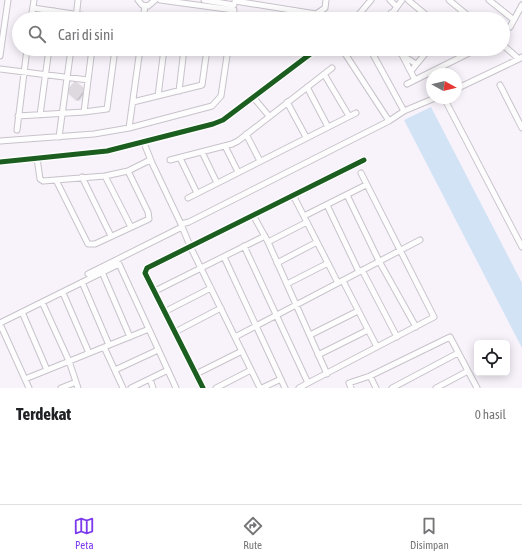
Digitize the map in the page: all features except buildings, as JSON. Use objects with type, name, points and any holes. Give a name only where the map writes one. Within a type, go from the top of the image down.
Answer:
[{"type":"street","points":[[0,56],[8,0]]},
{"type":"street","points":[[32,12],[34,0]]},
{"type":"street","points":[[77,12],[78,0]]},
{"type":"street","points":[[138,0],[145,6]]},
{"type":"street","points":[[145,6],[151,5],[155,0]]},
{"type":"street","points":[[160,0],[234,5],[298,12]]},
{"type":"street","points":[[204,0],[234,5]]},
{"type":"street","points":[[319,12],[325,8],[326,0]]},
{"type":"street","points":[[361,12],[371,0]]},
{"type":"street","points":[[390,0],[396,6]]},
{"type":"street","points":[[392,12],[402,0]]},
{"type":"street","points":[[408,0],[423,12]]},
{"type":"street","points":[[449,0],[464,12]]},
{"type":"street","points":[[490,0],[504,12]]},
{"type":"street","points":[[233,12],[234,5]]},
{"type":"street","points":[[510,27],[522,5]]},
{"type":"street","points":[[144,12],[145,6]]},
{"type":"street","points":[[33,8],[58,12]]},
{"type":"street","points":[[510,17],[514,20]]},
{"type":"street","points":[[462,86],[521,58],[510,50]]},
{"type":"street","points":[[17,130],[26,56]]},
{"type":"street","points":[[40,115],[48,56]]},
{"type":"street","points":[[59,137],[71,56]]},
{"type":"street","points":[[84,112],[91,56]]},
{"type":"street","points":[[18,116],[107,109],[114,56]]},
{"type":"street","points":[[129,128],[139,56]]},
{"type":"street","points":[[158,96],[163,56]]},
{"type":"street","points":[[179,90],[183,56]]},
{"type":"street","points":[[133,102],[202,85],[206,56]]},
{"type":"street","points":[[0,141],[94,134],[129,128],[212,106],[221,96],[227,56]]},
{"type":"street","points":[[0,162],[107,151],[213,124],[223,120],[308,56]]},
{"type":"street","points":[[347,56],[389,121]]},
{"type":"street","points":[[374,56],[404,111]]},
{"type":"street","points":[[402,56],[415,80]]},
{"type":"street","points":[[405,56],[416,64]]},
{"type":"street","points":[[411,71],[423,56]]},
{"type":"street","points":[[407,84],[461,56]]},
{"type":"street","points":[[170,160],[226,146],[238,141],[332,68]]},
{"type":"street","points":[[0,69],[88,80]]},
{"type":"street","points":[[324,74],[349,116]]},
{"type":"street","points":[[500,85],[522,128]]},
{"type":"street","points":[[306,87],[328,127]]},
{"type":"street","points":[[253,97],[269,116]]},
{"type":"street","points":[[288,102],[306,137]]},
{"type":"street","points":[[88,274],[389,121],[404,111],[426,102]]},
{"type":"street","points":[[447,104],[522,247]]},
{"type":"street","points":[[188,198],[356,112]]},
{"type":"street","points":[[246,134],[260,161]]},
{"type":"street","points":[[144,142],[150,160],[182,225],[190,246],[202,267],[261,388],[281,379]]},
{"type":"street","points":[[226,146],[238,172]]},
{"type":"street","points":[[202,152],[217,183]]},
{"type":"street","points":[[37,158],[40,179],[43,181],[105,176],[128,171],[150,160]]},
{"type":"street","points":[[180,158],[197,193]]},
{"type":"street","points":[[203,388],[166,311],[145,273],[147,268],[364,160]]},
{"type":"street","points":[[56,180],[88,244],[94,244],[149,219],[149,216],[128,171]]},
{"type":"street","points":[[298,388],[432,319],[434,314],[366,186],[361,173]]},
{"type":"street","points":[[105,176],[131,227]]},
{"type":"street","points":[[82,177],[111,236]]},
{"type":"street","points":[[304,216],[366,186]]},
{"type":"street","points":[[293,195],[328,263],[358,311],[377,347]]},
{"type":"street","points":[[347,195],[379,261],[416,327]]},
{"type":"street","points":[[327,205],[360,271],[397,337]]},
{"type":"street","points":[[254,215],[268,242],[327,374]]},
{"type":"street","points":[[268,242],[307,222]]},
{"type":"street","points":[[155,291],[265,236]]},
{"type":"street","points":[[235,337],[420,240]]},
{"type":"street","points":[[277,263],[317,242]]},
{"type":"street","points":[[244,246],[275,316],[308,383]]},
{"type":"street","points":[[224,257],[285,388]]},
{"type":"street","points":[[287,284],[328,263]]},
{"type":"street","points":[[29,388],[0,323],[119,264],[122,266],[176,388]]},
{"type":"street","points":[[102,272],[130,337]]},
{"type":"street","points":[[82,282],[123,388]]},
{"type":"street","points":[[166,311],[212,288]]},
{"type":"street","points":[[63,293],[89,353]]},
{"type":"street","points":[[42,302],[69,362],[77,386],[61,388]]},
{"type":"street","points":[[175,332],[221,308]]},
{"type":"street","points":[[310,336],[358,311]]},
{"type":"street","points":[[22,312],[47,370]]},
{"type":"street","points":[[25,379],[149,329]]},
{"type":"street","points":[[318,355],[368,330]]},
{"type":"street","points":[[351,388],[349,384],[370,376],[450,337],[477,388]]},
{"type":"street","points":[[115,370],[158,350]]},
{"type":"street","points":[[196,374],[242,351]]},
{"type":"street","points":[[392,388],[458,353]]},
{"type":"street","points":[[131,388],[168,370]]},
{"type":"street","points":[[216,388],[251,370]]},
{"type":"street","points":[[436,388],[468,371]]},
{"type":"street","points":[[370,376],[376,388]]},
{"type":"street","points":[[150,379],[153,388]]},
{"type":"water","points":[[431,107],[522,283],[522,348],[404,120]]},
{"type":"cycle path","points":[[0,162],[107,151],[213,124],[223,120],[308,56]]},
{"type":"cycle path","points":[[203,388],[145,273],[147,268],[364,160]]}]
